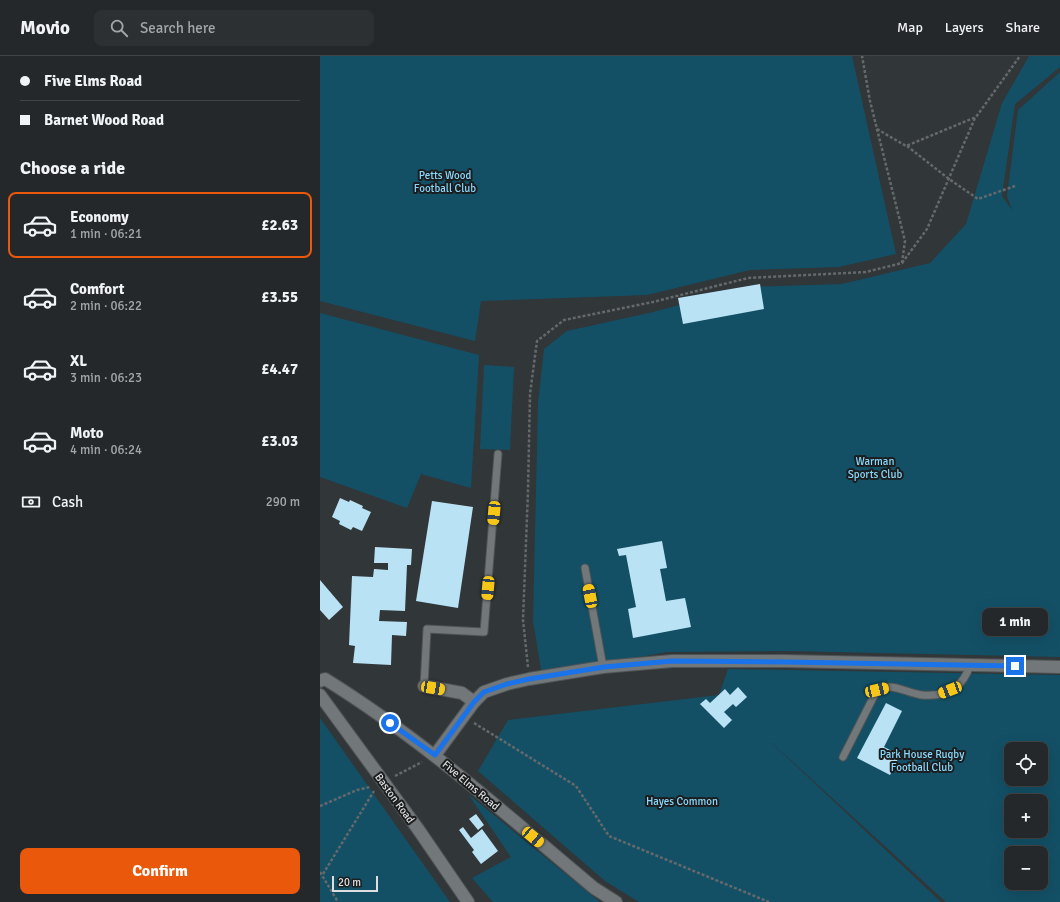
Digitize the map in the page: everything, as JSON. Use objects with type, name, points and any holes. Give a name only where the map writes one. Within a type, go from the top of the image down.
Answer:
[{"type":"street","points":[[435,755],[463,716],[484,692],[507,684],[529,679],[604,667],[672,661],[1060,667]]},
{"type":"street","name":"Five Elms Road","points":[[320,681],[326,679],[356,698],[435,755],[594,888],[616,902]]},
{"type":"street","points":[[424,686],[462,693],[474,702]]},
{"type":"street","name":"Baston Road","points":[[320,695],[381,784],[418,829],[468,902]]},
{"type":"lane","points":[[424,686],[427,629],[484,632],[498,454]]},
{"type":"lane","points":[[585,568],[604,667]]},
{"type":"lane","points":[[843,757],[877,690],[889,687],[922,695],[942,694],[957,688],[966,676],[970,665]]},
{"type":"path","points":[[862,56],[870,101],[905,241],[902,263]]},
{"type":"path","points":[[529,679],[524,620],[530,394],[537,341],[564,320],[653,302],[748,278],[866,272],[902,263],[927,229],[976,117],[1020,56]]},
{"type":"path","points":[[906,146],[976,117]]},
{"type":"path","points":[[877,129],[906,146],[978,199],[1015,186]]},
{"type":"path","points":[[463,716],[576,786],[609,836],[769,902]]},
{"type":"path","points":[[320,806],[357,790],[381,784],[435,755]]},
{"type":"path","points":[[338,902],[321,873],[381,784]]},
{"type":"green space","name":"Petts Wood Football Club","points":[[320,56],[852,56],[896,254],[839,267],[750,270],[647,295],[481,301],[475,341],[320,301]]},
{"type":"green space","name":"Warman Sports Club","points":[[1029,56],[1060,56],[1060,67],[1015,104],[1002,196],[1012,210],[1007,196],[1018,110],[1060,72],[1060,657],[788,651],[667,652],[542,675],[533,621],[538,403],[544,349],[567,331],[653,312],[749,287],[842,284],[930,263],[966,224],[1002,103]]},
{"type":"green space","points":[[320,313],[479,355],[471,488],[421,474],[407,508],[320,477]]},
{"type":"green space","points":[[484,365],[514,367],[510,450],[480,449]]},
{"type":"green space","points":[[728,669],[1060,675],[1060,902],[946,902],[761,733],[941,902],[639,902],[605,881],[478,771],[508,720],[719,695]]},
{"type":"green space","points":[[320,718],[450,902],[320,902]]},
{"type":"green space","points":[[468,794],[600,902],[493,902],[472,878],[511,857]]},
{"type":"building","points":[[760,284],[764,309],[683,324],[678,298]]},
{"type":"building","points":[[340,498],[349,502],[350,500],[363,506],[362,508],[371,512],[362,531],[353,527],[351,530],[339,524],[340,521],[332,517]]},
{"type":"building","points":[[432,501],[473,507],[458,608],[416,601]]},
{"type":"building","points":[[662,541],[667,568],[660,569],[666,601],[685,598],[691,627],[633,638],[628,609],[636,607],[626,555],[619,556],[617,549]]},
{"type":"building","points":[[375,547],[412,549],[411,565],[407,565],[405,611],[380,610],[379,621],[407,622],[406,636],[392,635],[391,665],[353,663],[355,646],[349,645],[352,576],[373,577],[374,569],[388,570],[388,563],[374,563]]},
{"type":"building","points":[[320,580],[343,607],[329,620],[320,610]]},
{"type":"building","points":[[738,687],[747,697],[736,707],[733,704],[724,712],[732,720],[724,728],[700,704],[706,699],[710,703],[725,689],[730,695]]},
{"type":"building","points":[[886,703],[902,711],[884,747],[900,755],[890,775],[857,758]]},
{"type":"building","points":[[476,814],[484,825],[478,830],[469,819]]},
{"type":"building","points":[[463,827],[471,838],[482,829],[498,851],[481,864],[472,852],[474,850],[459,830]]},
{"type":"route","points":[[390,723],[435,755],[474,702],[484,692],[507,684],[529,679],[604,667],[672,661],[1015,666]]},
{"type":"park label","name":"Park House Rugby Football Club","points":[[922,760]]},
{"type":"park label","name":"Hayes Common","points":[[682,801]]}]
